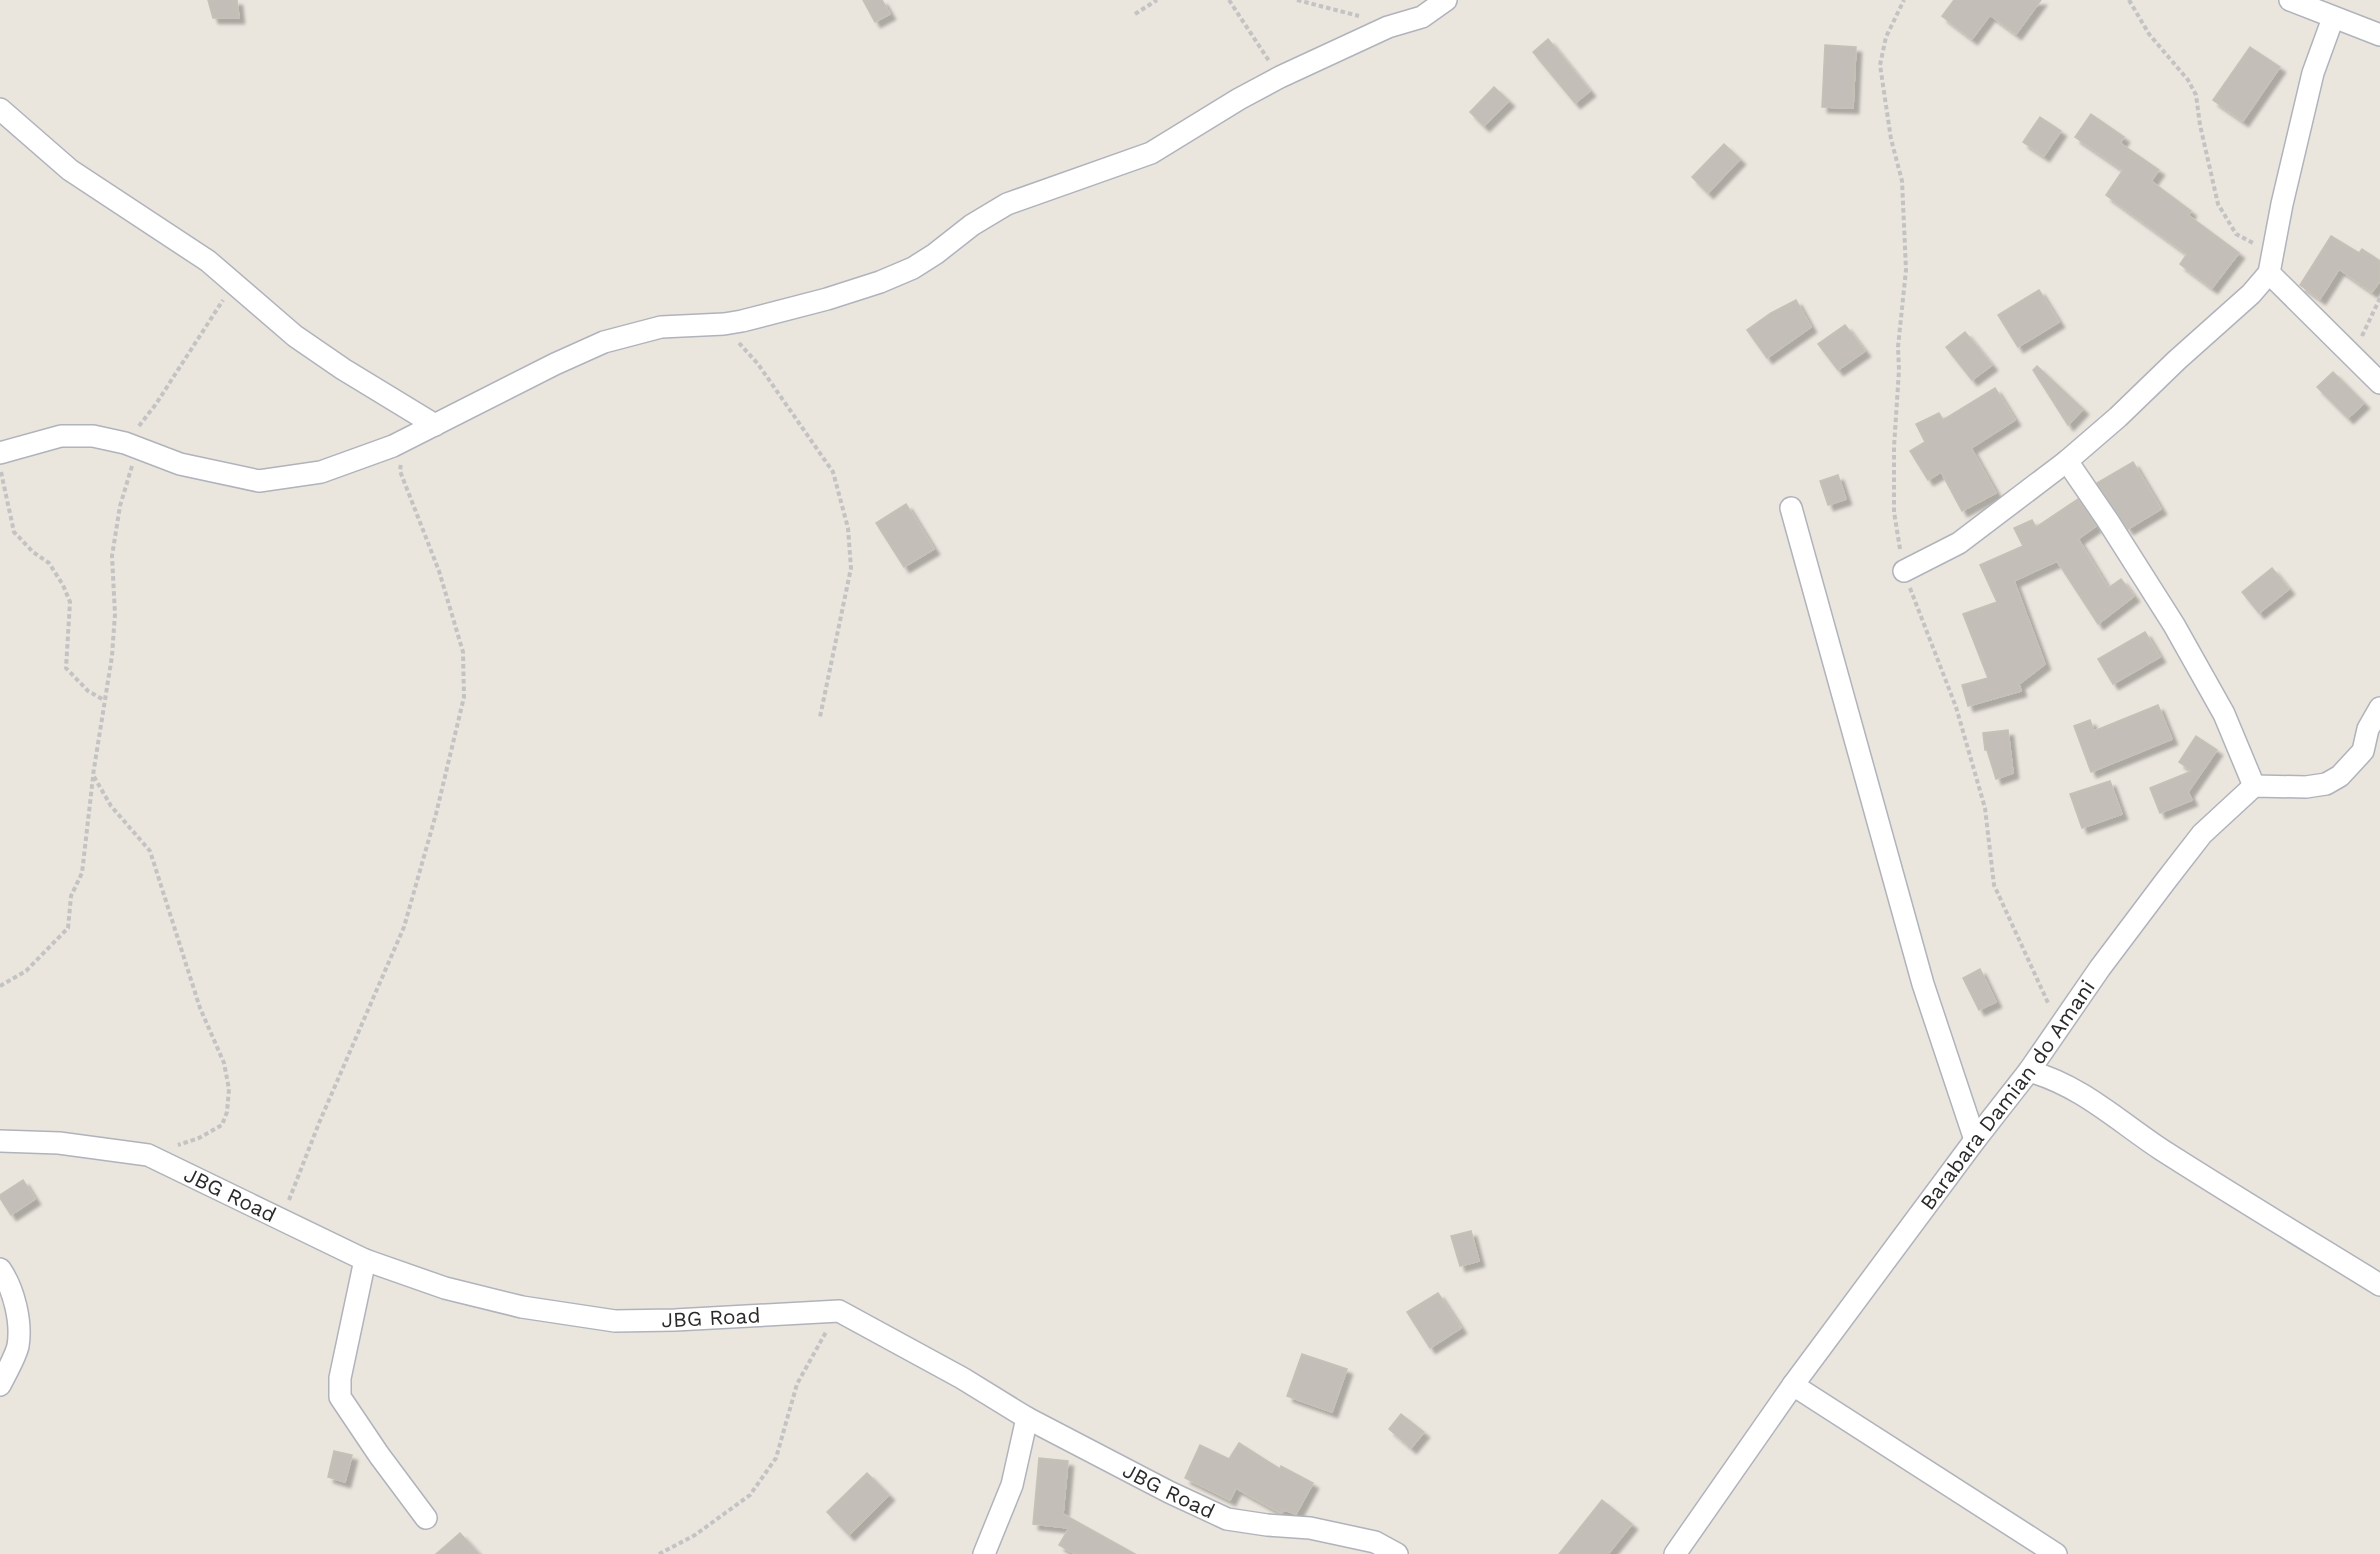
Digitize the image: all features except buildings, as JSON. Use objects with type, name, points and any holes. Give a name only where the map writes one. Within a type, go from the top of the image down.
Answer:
[{"type":"street","points":[[0,453],[61,436],[93,436],[131,445],[180,464],[259,481],[321,472],[393,446],[555,364],[604,342],[661,327],[724,324],[880,282],[913,268],[972,225],[1007,204],[1151,153],[1239,99],[1280,77],[1388,27],[1422,17],[1446,0]]},
{"type":"street","points":[[2290,0],[2380,35]]},
{"type":"street","points":[[1904,571],[1959,543],[2067,461],[2251,294],[2270,264],[2313,73],[2333,18]]},
{"type":"street","points":[[0,109],[70,170],[208,261],[295,336],[343,369],[435,425]]},
{"type":"street","points":[[2270,264],[2380,382]]},
{"type":"street","points":[[2067,461],[2174,626],[2223,714],[2254,786],[2306,787],[2326,784],[2340,776],[2363,751],[2368,729],[2380,708]]},
{"type":"street","points":[[1791,508],[1923,984],[1975,1140]]},
{"type":"street","name":"Barabara Damian do Amani","points":[[1675,1554],[1793,1385],[1975,1140],[2030,1071],[2100,968],[2202,834],[2254,786]]},
{"type":"street","points":[[2030,1071],[2053,1077],[2109,1110],[2160,1149],[2380,1285]]},
{"type":"street","name":"JBG Road","points":[[0,1141],[59,1143],[148,1155],[365,1260],[445,1288],[522,1307],[615,1321],[839,1311],[962,1378],[1027,1419],[1227,1519],[1310,1528],[1375,1542],[1397,1554]]},
{"type":"street","points":[[365,1260],[340,1378],[340,1397],[379,1455],[426,1518]]},
{"type":"street","points":[[0,1269],[5,1276],[18,1317],[18,1347],[0,1385]]},
{"type":"street","points":[[1793,1385],[2056,1554]]},
{"type":"street","points":[[984,1554],[1012,1485],[1027,1419]]},
{"type":"path","points":[[1135,14],[1157,0]]},
{"type":"path","points":[[1229,0],[1280,77]]},
{"type":"path","points":[[1297,0],[1365,18],[1388,27]]},
{"type":"path","points":[[1904,0],[1886,37],[1880,65],[1891,139],[1902,181],[1906,270],[1898,347],[1894,512],[1904,571],[1962,728],[1985,808],[1994,885],[2060,1027]]},
{"type":"path","points":[[2130,0],[2149,34],[2188,80],[2196,95],[2200,125],[2218,204],[2236,234],[2270,264]]},
{"type":"path","points":[[0,986],[26,971],[68,928],[71,896],[82,873],[93,775],[112,656],[116,614],[112,556],[131,445],[234,284]]},
{"type":"path","points":[[2355,357],[2364,328],[2380,298]]},
{"type":"path","points":[[724,324],[758,364],[833,472],[848,528],[851,568],[820,717]]},
{"type":"path","points":[[281,1220],[319,1123],[404,927],[436,814],[464,697],[463,652],[439,572],[400,471],[402,453],[415,434]]},
{"type":"path","points":[[0,462],[1,480],[14,532],[33,552],[49,563],[63,585],[70,602],[66,668],[88,691],[104,700]]},
{"type":"path","points":[[93,775],[111,806],[150,851],[200,1008],[224,1064],[229,1089],[222,1125],[199,1138],[148,1155]]},
{"type":"path","points":[[659,1554],[695,1534],[750,1495],[776,1458],[798,1384],[839,1311]]}]
